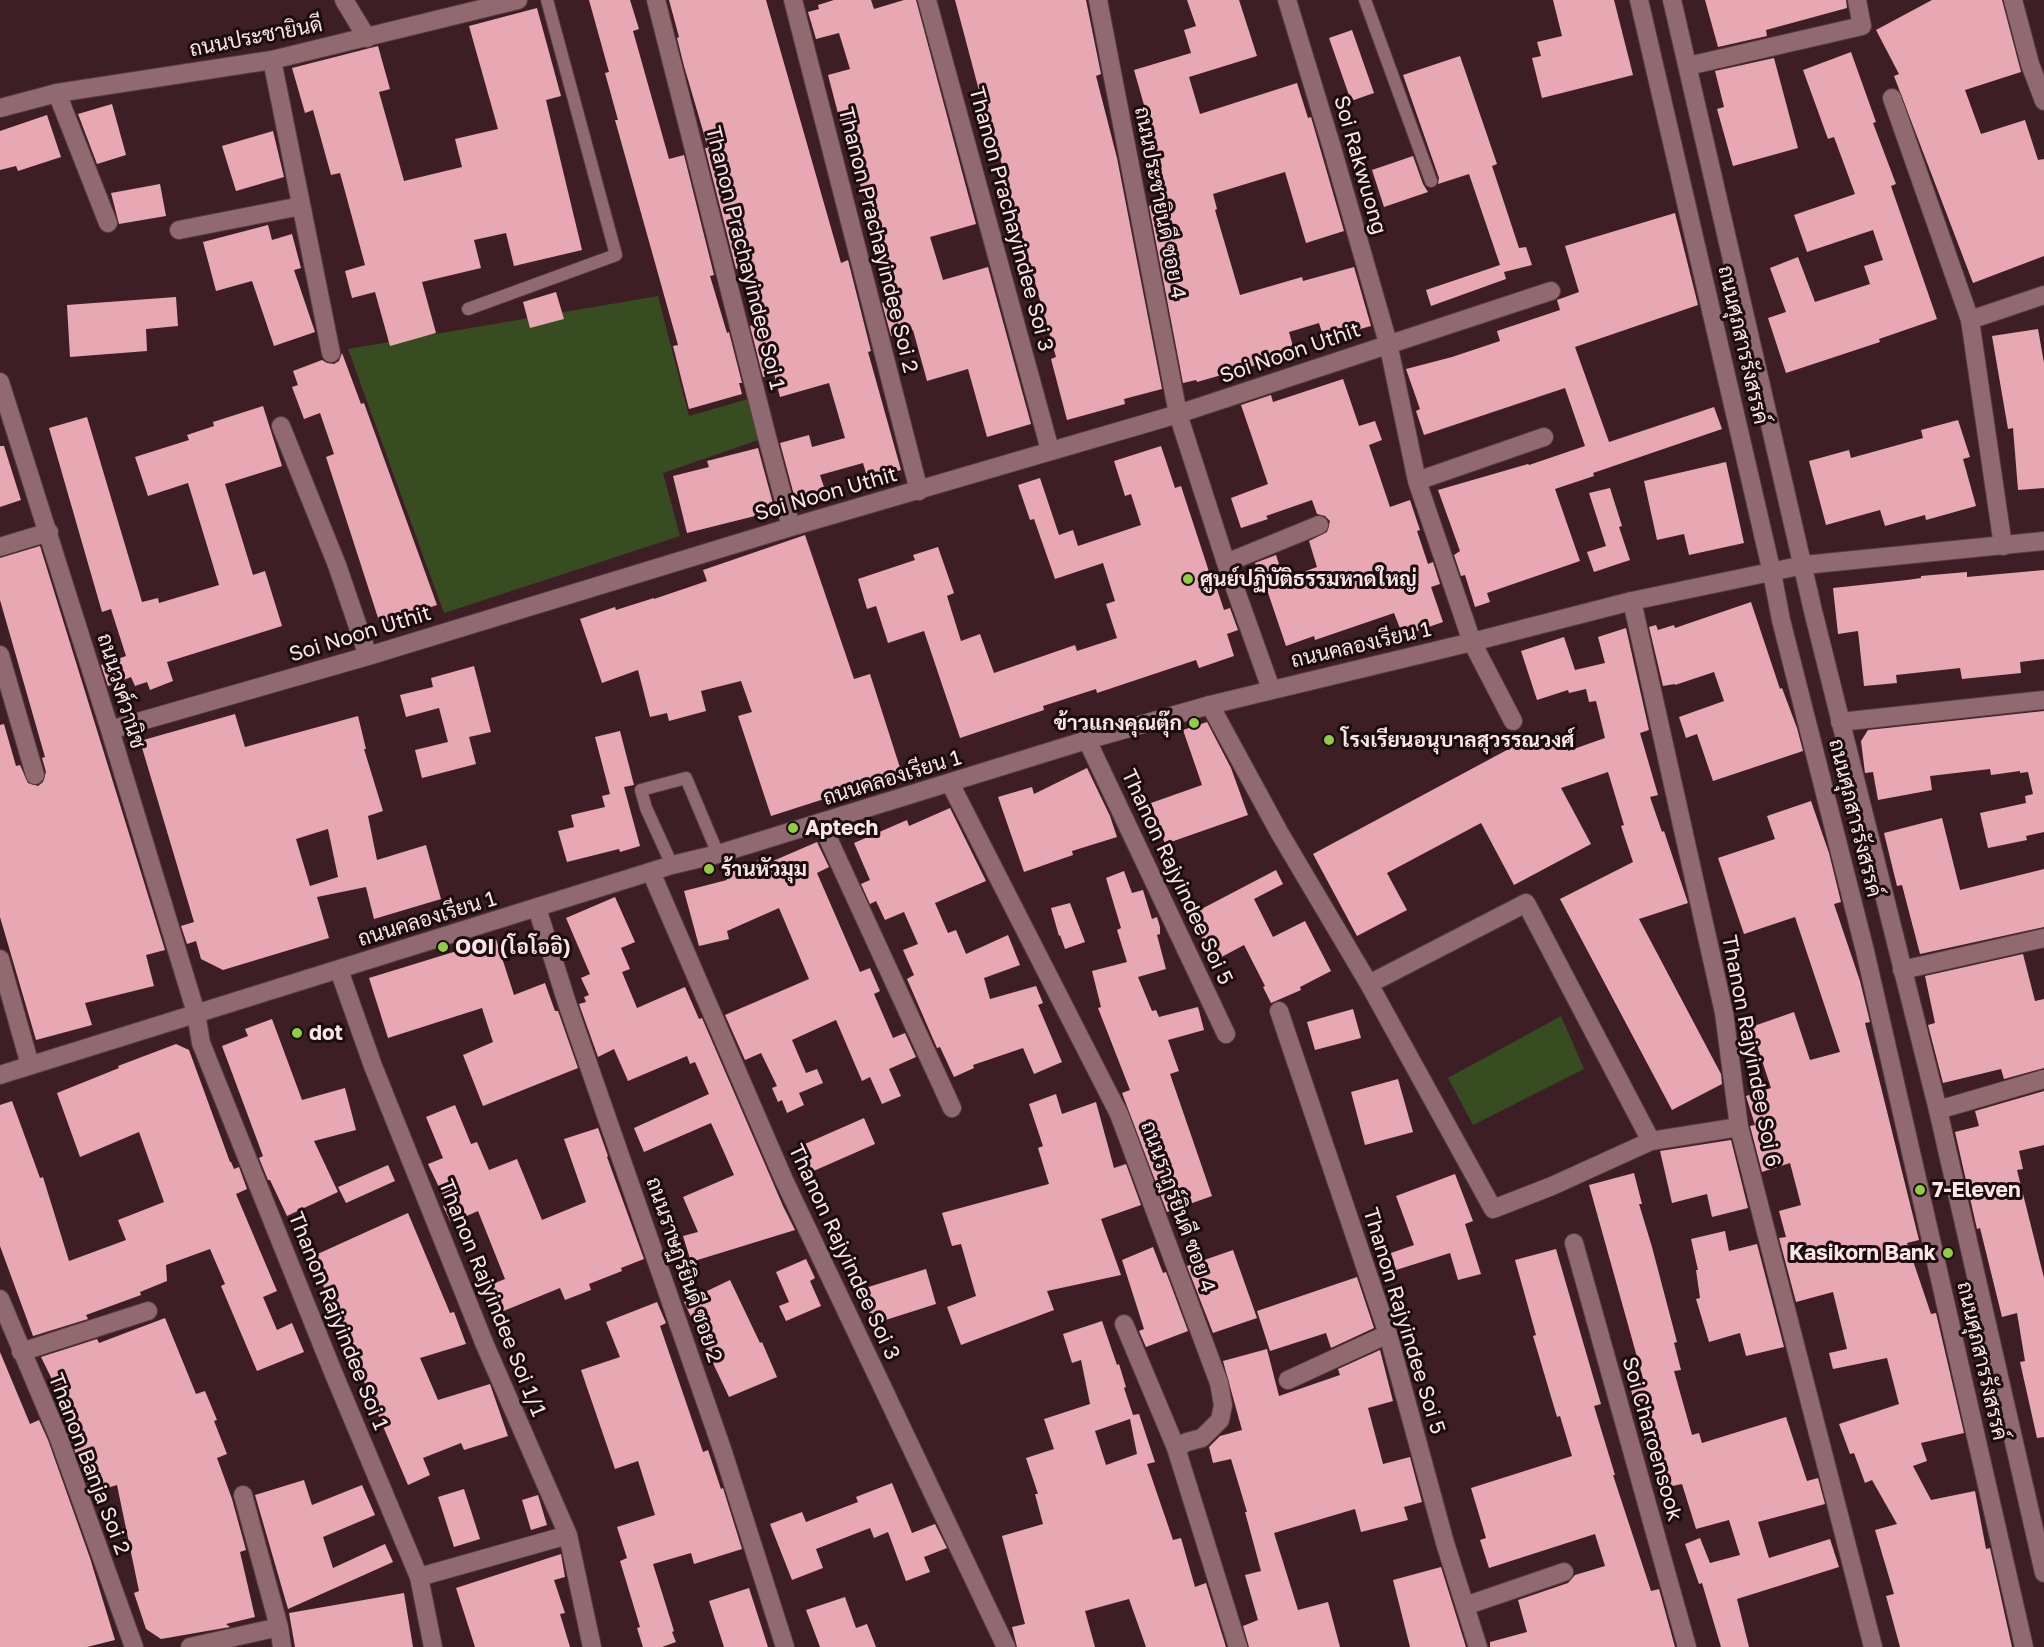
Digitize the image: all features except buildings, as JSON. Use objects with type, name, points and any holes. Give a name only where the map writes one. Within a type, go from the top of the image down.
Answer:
[{"type":"street","points":[[344,0],[367,38]]},
{"type":"street","name":"ถนนประชายินดี","points":[[0,108],[57,93],[272,60],[518,0]]},
{"type":"street","name":"Thanon Prachayindee Soi 1","points":[[656,0],[766,437],[791,527]]},
{"type":"street","name":"Thanon Prachayindee Soi 2","points":[[793,0],[919,491]]},
{"type":"street","name":"Thanon Prachayindee Soi 3","points":[[927,0],[1050,450]]},
{"type":"street","name":"ถนนประชายินดี ซอย 4","points":[[1098,0],[1178,414],[1226,563],[1271,689]]},
{"type":"street","name":"Soi Rakwuong","points":[[1287,0],[1388,343],[1417,482],[1472,642],[1513,721]]},
{"type":"street","name":"ถนนศุภสารรังสรรค์","points":[[1639,0],[1781,620],[1865,951],[2024,1647]]},
{"type":"street","name":"ถนนศุภสารรังสรรค์","points":[[1672,0],[1840,722],[1938,1110],[2044,1573]]},
{"type":"street","points":[[1688,66],[1862,26],[1857,0]]},
{"type":"street","points":[[2013,0],[2030,64],[2044,101]]},
{"type":"street","points":[[272,60],[331,353]]},
{"type":"street","points":[[57,93],[108,223]]},
{"type":"street","points":[[1892,98],[1970,320],[2003,546]]},
{"type":"street","points":[[179,230],[301,206]]},
{"type":"street","name":"Soi Noon Uthit","points":[[110,730],[368,656],[791,527],[1178,414],[1551,291]]},
{"type":"street","points":[[1970,320],[2044,295]]},
{"type":"street","name":"ถนนวงศ์วานิช","points":[[0,382],[49,532],[196,1013]]},
{"type":"street","points":[[280,426],[337,565],[368,656]]},
{"type":"street","points":[[1417,482],[1544,437]]},
{"type":"street","points":[[1226,563],[1319,525]]},
{"type":"street","points":[[0,547],[49,532]]},
{"type":"street","name":"ถนนคลองเรียน 1","points":[[0,1075],[672,865],[718,854],[1087,740],[1271,689],[1472,642],[1632,601],[1804,565],[2044,542]]},
{"type":"street","name":"Thanon Rajyindee Soi 6","points":[[1632,601],[1724,1013],[1739,1127],[1873,1647]]},
{"type":"street","points":[[0,655],[35,775]]},
{"type":"street","points":[[1840,722],[2044,700]]},
{"type":"street","points":[[1210,705],[1279,832],[1369,984],[1493,1209],[1552,1186],[1651,1141],[1739,1127]]},
{"type":"street","name":"Thanon Rajyindee Soi 5","points":[[1087,740],[1227,1034]]},
{"type":"street","name":"ถนนราฎร์ยินดี ซอย 4","points":[[950,783],[1119,1114],[1219,1383],[1222,1405],[1220,1420],[1202,1438],[1176,1448]]},
{"type":"street","points":[[820,823],[952,1108]]},
{"type":"street","name":"Thanon Rajyindee Soi 3","points":[[651,872],[784,1180],[1006,1647]]},
{"type":"street","points":[[1369,984],[1526,903],[1651,1141]]},
{"type":"street","name":"ถนนราษฏร์ยินดี ซอย 2","points":[[537,908],[567,1003],[723,1452],[785,1647]]},
{"type":"street","points":[[1902,970],[2044,938]]},
{"type":"street","points":[[0,959],[30,1065]]},
{"type":"street","name":"Thanon Rajyindee Soi 1/1","points":[[339,970],[373,1066],[481,1334],[568,1535],[592,1647]]},
{"type":"street","name":"Thanon Rajyindee Soi 5","points":[[1279,1011],[1388,1334],[1445,1543],[1478,1647]]},
{"type":"street","name":"Thanon Rajyindee Soi 1","points":[[196,1013],[201,1043],[333,1372],[419,1577],[433,1647]]},
{"type":"street","points":[[1938,1110],[2044,1079]]},
{"type":"street","name":"Soi Charoensook","points":[[1574,1243],[1687,1647]]},
{"type":"street","name":"Thanon Banja Soi 2","points":[[0,1299],[58,1436],[134,1647]]},
{"type":"street","points":[[21,1352],[148,1311]]},
{"type":"street","points":[[1124,1324],[1176,1448],[1238,1647]]},
{"type":"street","points":[[1288,1380],[1388,1334]]},
{"type":"street","points":[[243,1495],[279,1627],[282,1647]]},
{"type":"street","points":[[419,1577],[568,1535]]},
{"type":"street","points":[[1465,1606],[1564,1572]]},
{"type":"street","points":[[190,1647],[279,1627]]},
{"type":"lane","points":[[468,309],[616,255],[547,0]]},
{"type":"lane","points":[[1365,0],[1431,182]]},
{"type":"lane","points":[[672,865],[646,808],[641,790],[686,778],[718,854]]},
{"type":"green space","points":[[658,296],[689,416],[748,399],[767,437],[663,473],[680,536],[444,613],[348,349]]},
{"type":"green space","points":[[1561,1016],[1584,1069],[1473,1125],[1448,1078]]},
{"type":"place","name":"ศูนย์ปฏิบัติธรรมหาดใหญ่","points":[[1188,579]]},
{"type":"place","name":"ข้าวแกงคุณตุ๊ก","points":[[1194,723]]},
{"type":"place","name":"โรงเรียนอนุบาลสุวรรณวงศ์","points":[[1329,740]]},
{"type":"place","name":"Aptech","points":[[793,828]]},
{"type":"place","name":"ร้านหัวมุม","points":[[709,869]]},
{"type":"place","name":"OOI (โอโออิ)","points":[[443,947]]},
{"type":"place","name":"dot","points":[[297,1033]]},
{"type":"place","name":"7-Eleven","points":[[1920,1190]]},
{"type":"place","name":"Kasikorn Bank","points":[[1948,1253]]}]
